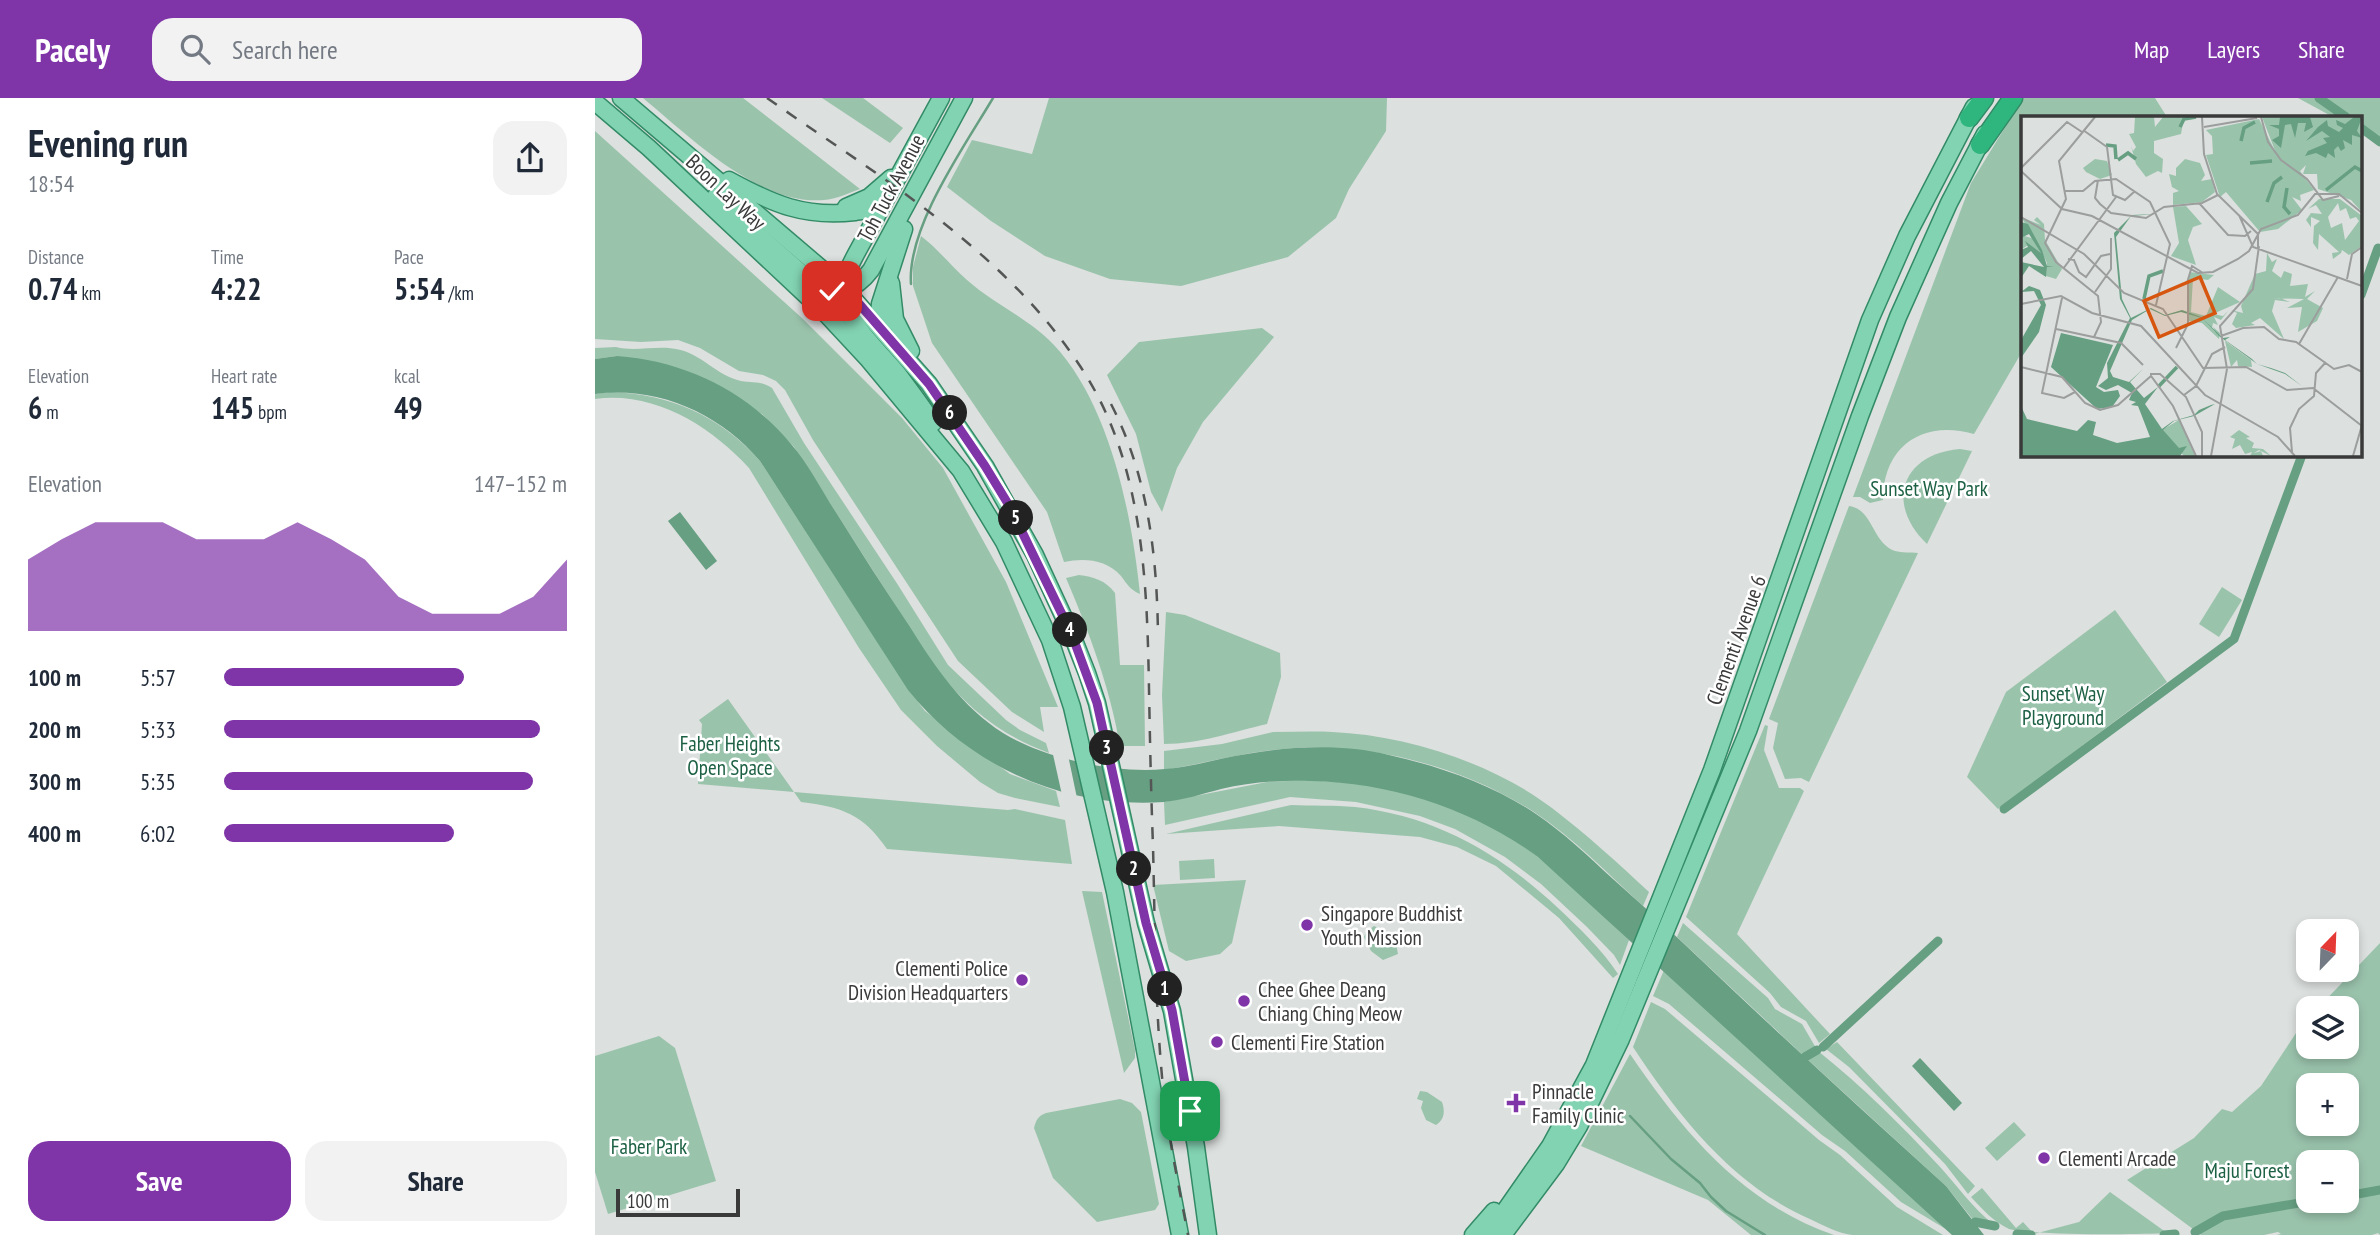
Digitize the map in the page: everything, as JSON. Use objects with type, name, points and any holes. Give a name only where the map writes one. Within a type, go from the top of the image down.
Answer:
[{"type":"highway","points":[[1969,118],[1984,98]]},
{"type":"highway","points":[[1980,145],[2013,98]]},
{"type":"main road","name":"Boon Lay Way","points":[[621,98],[844,289],[884,330],[929,384]]},
{"type":"main road","name":"Toh Tuck Avenue","points":[[844,289],[846,273],[941,98]]},
{"type":"main road","name":"Toh Tuck Avenue","points":[[844,289],[866,277],[871,270],[964,98]]},
{"type":"main road","name":"Clementi Avenue 6","points":[[1515,1235],[1529,1216],[1587,1095],[1769,613],[1870,320],[1907,236],[1977,98]]},
{"type":"main road","name":"Clementi Avenue 6","points":[[1488,1235],[1587,1095],[1621,1039],[1750,724],[1898,317],[1949,203],[2005,98]]},
{"type":"main road","name":"Boon Lay Way","points":[[595,102],[649,148],[827,314],[961,471]]},
{"type":"main road","points":[[649,148],[699,184],[814,285],[826,290],[844,289],[845,308],[851,318],[916,398],[937,429],[1004,542],[1028,590],[1050,640],[1072,708],[1115,892],[1180,1235]]},
{"type":"main road","points":[[696,162],[773,203],[805,212],[835,214],[868,210],[878,207],[887,196]]},
{"type":"main road","points":[[805,212],[838,209],[861,202],[880,189],[905,162]]},
{"type":"main road","points":[[884,330],[879,310],[896,249],[926,171]]},
{"type":"main road","points":[[896,249],[891,281],[892,307],[898,329],[929,384],[960,427],[1010,507],[1072,635],[1097,703],[1138,886],[1179,1045],[1208,1235]]},
{"type":"main road","name":"Clementi Avenue 6","points":[[1503,1235],[1552,1171]]},
{"type":"main road","name":"Clementi Avenue 6","points":[[1473,1235],[1533,1172]]},
{"type":"green space","points":[[643,98],[743,98],[860,189],[824,200],[799,199],[775,192],[726,166]]},
{"type":"green space","points":[[822,98],[863,98],[903,128],[890,143]]},
{"type":"green space","points":[[1049,98],[1387,98],[1386,131],[1349,189],[1336,218],[1288,257],[1181,286],[1110,279],[1045,256],[991,221],[947,187],[972,140],[1032,154]]},
{"type":"green space","points":[[2023,98],[2155,98],[2166,116],[2021,116],[2021,353],[1974,434],[1938,430],[1909,441],[1898,451],[1890,465],[1883,500],[1870,503],[1860,497],[1853,497],[1971,183]]},
{"type":"green space","points":[[2298,98],[2380,98],[2380,142],[2363,133],[2363,116],[2331,116]]},
{"type":"green space","points":[[595,131],[803,319],[902,418],[943,468],[1006,582],[1058,707],[1040,707],[1044,732],[1012,712],[958,661],[813,440],[785,390],[776,381],[763,375],[739,371],[700,348],[678,340],[641,342],[595,339]]},
{"type":"green space","points":[[921,236],[977,289],[1043,335],[1073,369],[1090,397],[1115,462],[1131,530],[1140,594],[1115,570],[1102,563],[1087,560],[1064,562],[1047,512],[932,343],[913,286],[913,267]]},
{"type":"green space","points":[[1262,328],[1274,337],[1203,422],[1177,468],[1162,512],[1151,492],[1136,434],[1107,375],[1139,342]]},
{"type":"green space","points":[[595,348],[685,351],[732,378],[761,383],[772,388],[804,443],[948,665],[1006,720],[1046,743],[1049,753],[1015,738],[986,719],[936,669],[794,447],[762,414],[617,356],[595,359]]},
{"type":"green space","points":[[631,393],[673,402],[711,420],[745,445],[760,461],[925,711],[1010,774],[1056,791],[1060,807],[998,793],[980,782],[937,746],[901,710],[859,648],[749,468],[734,453],[699,426],[660,406],[639,400],[595,399],[595,394]]},
{"type":"green space","name":"Sunset Way Park","points":[[1960,449],[1972,451],[1927,544],[1914,529],[1906,513],[1903,498],[1906,483],[1924,460]]},
{"type":"green space","points":[[1849,506],[1863,513],[1887,547],[1898,552],[1918,553],[1809,782],[1801,778],[1785,779],[1773,748],[1778,723],[1769,719]]},
{"type":"green space","points":[[1079,575],[1099,580],[1115,593],[1120,665],[1144,665],[1145,746],[1120,746],[1111,702],[1098,660],[1066,578]]},
{"type":"green space","points":[[2222,587],[2242,600],[2219,637],[2199,624]]},
{"type":"green space","name":"Sunset Way Playground","points":[[2115,610],[2167,682],[1998,809],[1967,777],[2006,692]]},
{"type":"green space","points":[[1166,612],[1185,615],[1280,653],[1281,677],[1267,724],[1203,740],[1164,744],[1162,695]]},
{"type":"green space","name":"Faber Heights Open Space","points":[[728,699],[794,792],[698,784],[702,724],[699,720]]},
{"type":"green space","points":[[1765,725],[1768,726],[1764,750],[1779,788],[1800,788],[1804,791],[1737,934],[1830,1034],[1819,1043],[1806,1021],[1781,1007],[1770,993],[1686,917]]},
{"type":"green space","points":[[1273,732],[1360,734],[1418,746],[1476,765],[1529,792],[1589,838],[1649,892],[1643,906],[1577,845],[1534,812],[1479,783],[1420,762],[1358,750],[1296,748],[1246,754],[1164,770],[1164,751],[1222,744]]},
{"type":"green space","points":[[1309,780],[1365,785],[1409,794],[1464,813],[1498,829],[1544,861],[1629,940],[1620,965],[1587,927],[1541,884],[1505,857],[1455,829],[1420,816],[1356,802],[1290,797],[1165,825],[1164,802],[1267,782]]},
{"type":"green space","points":[[794,792],[1015,809],[1065,820],[1072,864],[887,849],[860,820],[840,810],[801,802]]},
{"type":"green space","points":[[1291,805],[1347,806],[1384,812],[1439,828],[1464,840],[1512,870],[1557,907],[1589,939],[1618,974],[1613,978],[1559,918],[1496,866],[1457,847],[1420,837],[1279,826],[1166,834]]},
{"type":"green space","points":[[1214,859],[1215,878],[1180,880],[1179,861]]},
{"type":"green space","points":[[1246,880],[1232,943],[1220,954],[1186,961],[1169,951],[1153,885]]},
{"type":"green space","points":[[1082,891],[1102,892],[1135,1050],[1135,1058],[1124,1073]]},
{"type":"green space","points":[[1683,923],[1768,998],[1775,1009],[1802,1024],[1816,1048],[1804,1056],[1677,937]]},
{"type":"green space","points":[[1374,926],[1378,928],[1376,936],[1381,938],[1390,934],[1395,939],[1398,954],[1383,960],[1371,951],[1364,937]]},
{"type":"green space","name":"Maju Forest","points":[[2380,943],[2380,1235],[2276,1235],[2281,1234],[2278,1232],[2264,1235],[2201,1235],[2127,1180],[2194,1138],[2222,1109],[2232,1112],[2261,1086],[2296,1033],[2296,1059],[2359,1059],[2359,996],[2329,996],[2343,982],[2359,982],[2359,965]]},
{"type":"green space","points":[[1664,970],[1949,1231],[1901,1202],[1845,1151],[1822,1135],[1669,1004],[1653,996]]},
{"type":"green space","points":[[1651,1002],[1665,1009],[1840,1155],[1897,1207],[1943,1235],[1852,1235],[1836,1231],[1784,1206],[1733,1169],[1689,1124],[1633,1047]]},
{"type":"green space","name":"Faber Park","points":[[659,1036],[675,1048],[716,1181],[608,1214],[595,1172],[595,1056]]},
{"type":"green space","points":[[1837,1042],[1975,1186],[1968,1194],[1945,1164],[1849,1067],[1826,1049]]},
{"type":"green space","points":[[1818,1051],[1897,1122],[1993,1224],[1974,1221],[1946,1186],[1806,1058]]},
{"type":"green space","points":[[1630,1054],[1671,1111],[1717,1162],[1771,1204],[1834,1235],[1751,1235],[1708,1200],[1581,1146]]},
{"type":"green space","points":[[1420,1091],[1427,1092],[1442,1102],[1443,1115],[1436,1125],[1426,1120],[1421,1108],[1423,1101],[1417,1099]]},
{"type":"green space","points":[[1120,1099],[1132,1103],[1141,1112],[1159,1204],[1155,1210],[1097,1222],[1053,1178],[1034,1128],[1041,1115],[1046,1113]]},
{"type":"green space","points":[[2014,1122],[2026,1135],[1997,1161],[1985,1148]]},
{"type":"green space","points":[[1982,1188],[2016,1228],[2023,1222],[2032,1232],[2009,1229],[1998,1223],[1971,1197]]},
{"type":"green space","points":[[2110,1192],[2167,1233],[2110,1234],[2040,1232],[2079,1222]]},
{"type":"shaded area","points":[[617,356],[667,364],[713,382],[735,394],[774,425],[804,461],[940,671],[962,699],[988,723],[1020,742],[1082,763],[1146,770],[1186,766],[1283,749],[1318,747],[1372,751],[1465,778],[1502,794],[1536,814],[1576,845],[1946,1186],[1984,1235],[1952,1235],[1538,857],[1513,840],[1459,812],[1401,793],[1372,787],[1300,781],[1255,783],[1164,802],[1127,802],[1056,790],[1022,778],[990,761],[960,741],[908,690],[760,461],[744,444],[706,417],[664,399],[642,394],[595,394],[595,359]]},
{"type":"shaded area","points":[[680,512],[717,561],[706,570],[668,521]]},
{"type":"shaded area","points":[[1920,1058],[1962,1103],[1954,1111],[1912,1066]]},
{"type":"pier","points":[[1052,750],[1068,755],[1077,798],[1062,795]]},
{"type":"waterway","points":[[911,284],[912,262],[928,213],[953,163],[993,98]]},
{"type":"waterway","points":[[2319,98],[2345,116]]},
{"type":"waterway","points":[[2363,129],[2380,142]]},
{"type":"waterway","points":[[2363,289],[2378,248]]},
{"type":"waterway","points":[[2004,809],[2234,639],[2301,457]]},
{"type":"waterway","points":[[1823,1047],[1938,941]]},
{"type":"waterway","points":[[1805,1057],[1817,1050]]},
{"type":"waterway","points":[[1630,1116],[1726,1211],[1765,1235]]},
{"type":"waterway","points":[[2359,1194],[2380,1190]]},
{"type":"waterway","points":[[2195,1232],[2223,1216],[2296,1204]]},
{"type":"waterway","points":[[1975,1222],[1995,1226]]},
{"type":"waterway","points":[[2017,1234],[2031,1235]]},
{"type":"waterway","points":[[2164,1235],[2175,1234]]},
{"type":"railway","points":[[767,98],[935,216],[1012,284],[1047,322],[1078,363],[1100,400],[1116,438],[1129,479],[1143,562],[1160,1057],[1168,1124],[1188,1235]]},
{"type":"railway","points":[[1111,404],[1134,459],[1148,517],[1158,635]]},
{"type":"place","name":"Singapore Buddhist Youth Mission","points":[[1307,925]]},
{"type":"place","name":"Clementi Police Division Headquarters","points":[[1022,980]]},
{"type":"place","name":"Chee Ghee Deang Chiang Ching Meow","points":[[1244,1001]]},
{"type":"place","name":"Clementi Fire Station","points":[[1217,1042]]},
{"type":"place","name":"Pinnacle Family Clinic","points":[[1516,1103]]},
{"type":"place","name":"Clementi Arcade","points":[[2044,1158]]},
{"type":"route","points":[[832,291],[847,290],[902,351],[942,401],[1010,507],[1072,635],[1097,703],[1146,923],[1172,1010],[1190,1111]]}]
